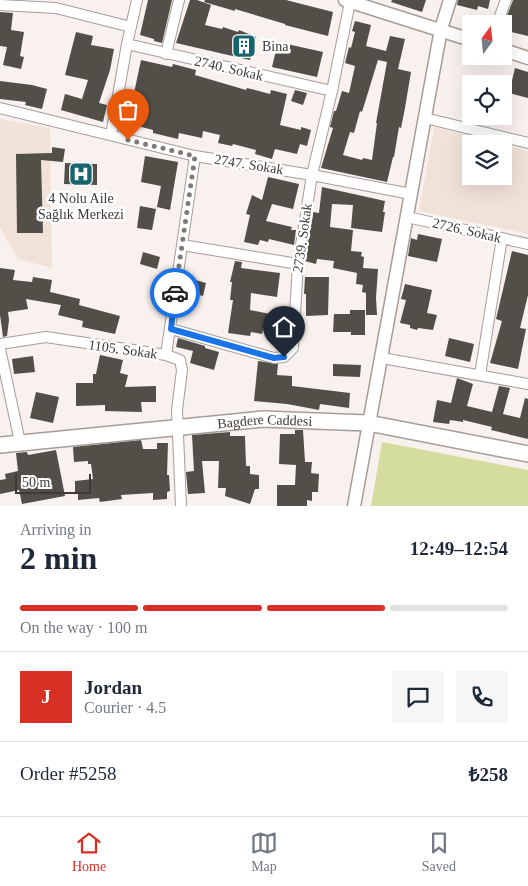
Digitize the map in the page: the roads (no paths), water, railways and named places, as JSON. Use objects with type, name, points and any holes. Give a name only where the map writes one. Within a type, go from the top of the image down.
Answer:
[{"type":"main road","name":"Bagdere Caddesi","points":[[0,444],[263,419],[368,423],[528,454]]},
{"type":"street","points":[[111,135],[127,44],[138,0]]},
{"type":"street","points":[[166,54],[179,0]]},
{"type":"street","points":[[354,506],[441,29],[450,0]]},
{"type":"street","points":[[500,15],[506,0]]},
{"type":"street","points":[[348,1],[378,5],[462,37]]},
{"type":"street","name":"2739. Sokak","points":[[171,329],[274,358],[284,357],[292,348],[298,264],[312,175],[332,91],[348,1]]},
{"type":"street","points":[[0,5],[56,8],[131,27]]},
{"type":"street","name":"2740. Sokak","points":[[127,44],[332,91]]},
{"type":"street","points":[[512,53],[528,58]]},
{"type":"street","name":"2747. Sokak","points":[[0,108],[195,156],[312,175],[411,194]]},
{"type":"street","points":[[425,118],[528,143]]},
{"type":"street","points":[[166,355],[195,156]]},
{"type":"street","name":"2726. Sokak","points":[[407,217],[528,244]]},
{"type":"street","points":[[480,375],[502,238]]},
{"type":"street","points":[[182,245],[298,264]]},
{"type":"street","name":"1105. Sokak","points":[[0,344],[46,337],[166,355],[180,360],[182,370],[177,410],[178,426]]},
{"type":"street","points":[[0,349],[20,442]]},
{"type":"street","points":[[382,358],[528,384]]},
{"type":"street","points":[[178,426],[181,506]]},
{"type":"place","name":"Bina","points":[[244,46]]},
{"type":"place","name":"4 Nolu Aile Sağlık Merkezi","points":[[81,174]]}]
